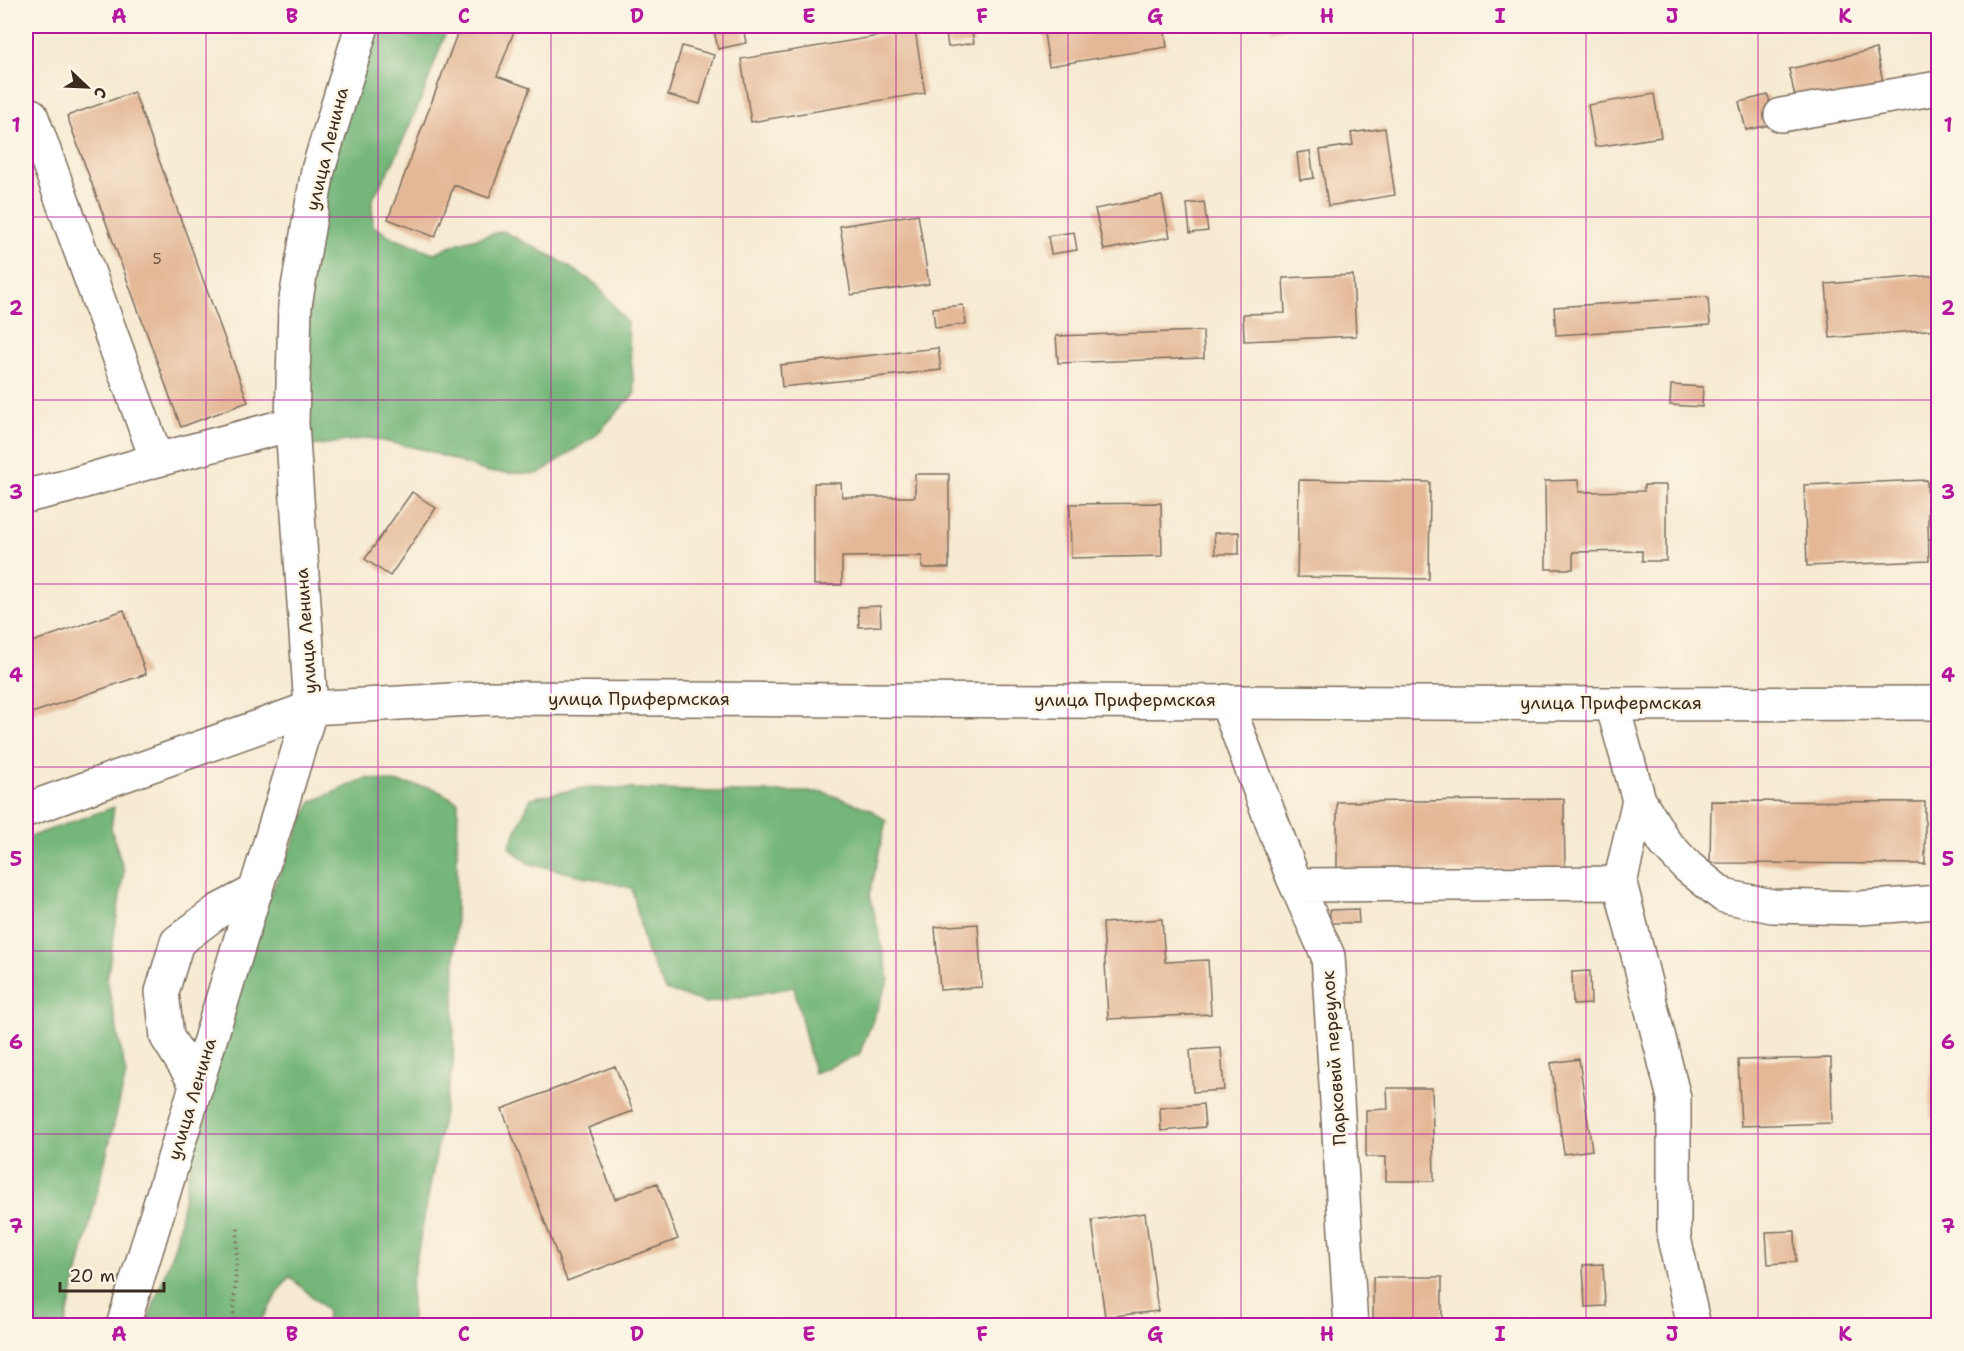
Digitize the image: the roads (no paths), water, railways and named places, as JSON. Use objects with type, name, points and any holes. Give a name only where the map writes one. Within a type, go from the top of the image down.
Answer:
[{"type":"street","name":"улица Ленина","points":[[123,1326],[311,708],[292,424],[295,305],[318,170],[362,26]]},
{"type":"street","points":[[1781,115],[1938,88]]},
{"type":"street","points":[[31,115],[157,460]]},
{"type":"street","points":[[26,496],[292,424]]},
{"type":"street","name":"улица Прифермская","points":[[26,810],[311,708],[488,698],[1612,704],[1938,703]]},
{"type":"street","name":"Парковый переулок","points":[[1226,701],[1297,885],[1328,956],[1351,1326]]},
{"type":"street","points":[[1612,704],[1639,800],[1665,843],[1688,867],[1724,896],[1772,906],[1860,908],[1938,902]]},
{"type":"street","points":[[1639,800],[1620,883],[1674,1098],[1674,1238],[1694,1326]]},
{"type":"street","points":[[1297,885],[1620,883]]},
{"type":"street","points":[[196,1085],[167,1036],[162,992],[177,942],[218,910],[256,891]]}]
